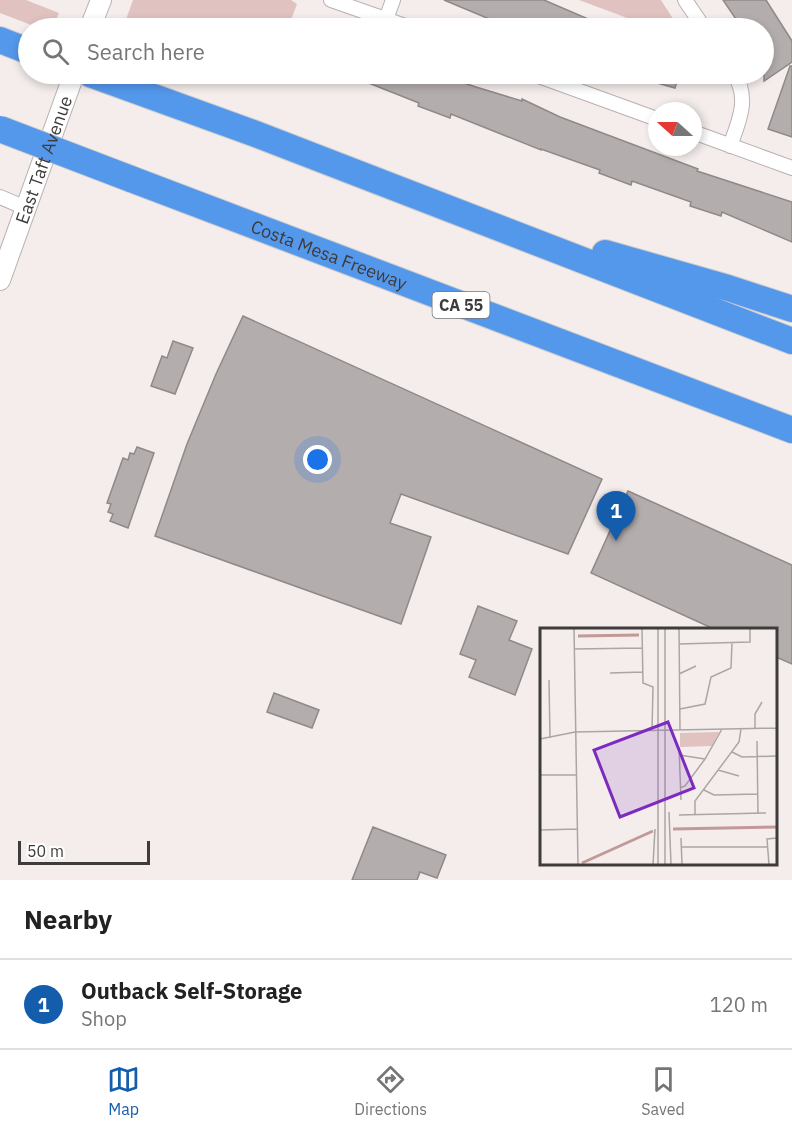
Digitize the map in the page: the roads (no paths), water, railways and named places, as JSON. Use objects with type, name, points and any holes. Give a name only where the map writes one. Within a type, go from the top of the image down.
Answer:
[{"type":"highway","points":[[0,40],[18,47]]},
{"type":"highway","points":[[117,84],[253,133],[792,341]]},
{"type":"highway","name":"Costa Mesa Freeway","points":[[0,129],[792,430]]},
{"type":"highway","points":[[455,211],[728,288],[792,309]]},
{"type":"main road","points":[[94,18],[101,0]]},
{"type":"main road","name":"East Taft Avenue","points":[[0,280],[70,84]]},
{"type":"street","points":[[331,0],[383,18]]},
{"type":"street","points":[[386,18],[393,0]]},
{"type":"street","points":[[685,0],[697,18]]},
{"type":"street","points":[[561,84],[648,116]]},
{"type":"street","points":[[730,146],[743,105],[739,84]]},
{"type":"street","points":[[702,135],[792,168]]},
{"type":"street","points":[[0,197],[26,208]]},
{"type":"place","name":"Outback Self-Storage","points":[[616,541]]}]
